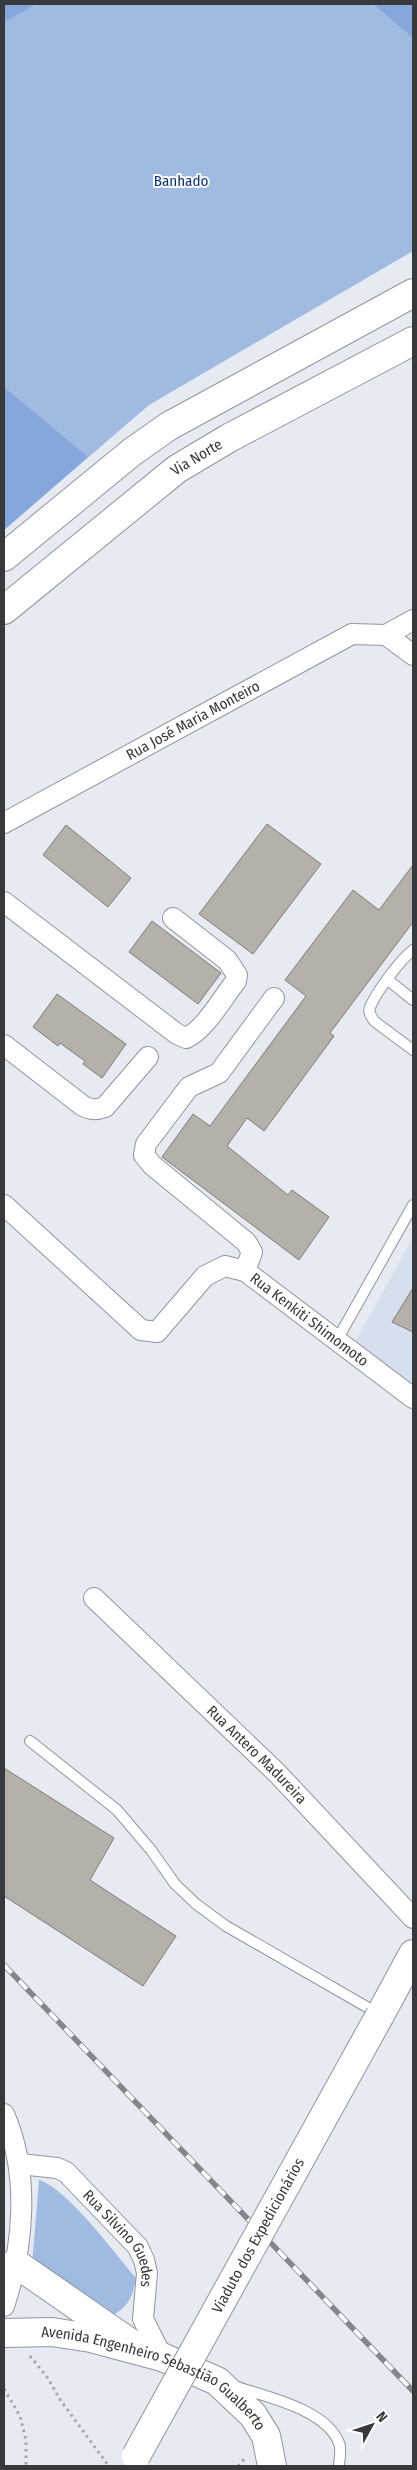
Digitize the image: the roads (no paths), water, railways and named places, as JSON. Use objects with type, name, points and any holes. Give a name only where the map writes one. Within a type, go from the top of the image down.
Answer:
[{"type":"main road","points":[[4,557],[132,452],[163,430],[413,293]]},
{"type":"main road","name":"Via Norte","points":[[4,610],[177,470],[229,438],[413,341]]},
{"type":"main road","name":"Viaduto dos Expedicionários","points":[[133,2463],[413,1954]]},
{"type":"main road","points":[[15,2263],[152,2355]]},
{"type":"main road","name":"Avenida Engenheiro Sebastião Gualberto","points":[[9,2333],[52,2332],[91,2338],[152,2355],[217,2381],[253,2415],[266,2436],[271,2465]]},
{"type":"street","points":[[413,620],[386,635],[413,655]]},
{"type":"street","name":"Rua José Maria Monteiro","points":[[4,824],[352,634],[386,635]]},
{"type":"street","points":[[4,902],[177,1034],[186,1038],[194,1035],[202,1026],[236,981],[237,975],[227,960],[173,918]]},
{"type":"street","points":[[245,1271],[252,1252],[246,1242],[152,1165],[144,1155],[146,1144],[189,1087],[219,1073],[274,998]]},
{"type":"street","points":[[4,1045],[83,1106],[98,1110],[105,1106],[148,1056]]},
{"type":"street","name":"Rua Kenkiti Shimomoto","points":[[4,1205],[142,1330],[157,1332],[205,1276],[225,1266],[245,1271],[413,1398]]},
{"type":"street","name":"Rua Antero Madureira","points":[[94,1598],[278,1773],[413,1918]]},
{"type":"street","points":[[4,2114],[20,2164],[20,2211],[15,2263],[5,2296]]},
{"type":"street","name":"Rua Silvino Guedes","points":[[20,2164],[57,2168],[66,2172],[76,2180],[138,2247],[147,2273],[143,2319],[152,2355]]},
{"type":"lane","points":[[413,950],[388,980],[369,1008],[370,1015],[374,1021],[413,1050]]},
{"type":"lane","points":[[388,980],[413,1000]]},
{"type":"lane","points":[[337,1340],[413,1205]]},
{"type":"lane","points":[[30,1741],[117,1810],[151,1850],[175,1884],[196,1904],[226,1926],[380,2015]]},
{"type":"lane","points":[[217,2381],[291,2404],[328,2425],[340,2445],[339,2466]]},
{"type":"railway","points":[[4,1965],[413,2391]]},
{"type":"park label","name":"Banhado","points":[[181,181]]}]
